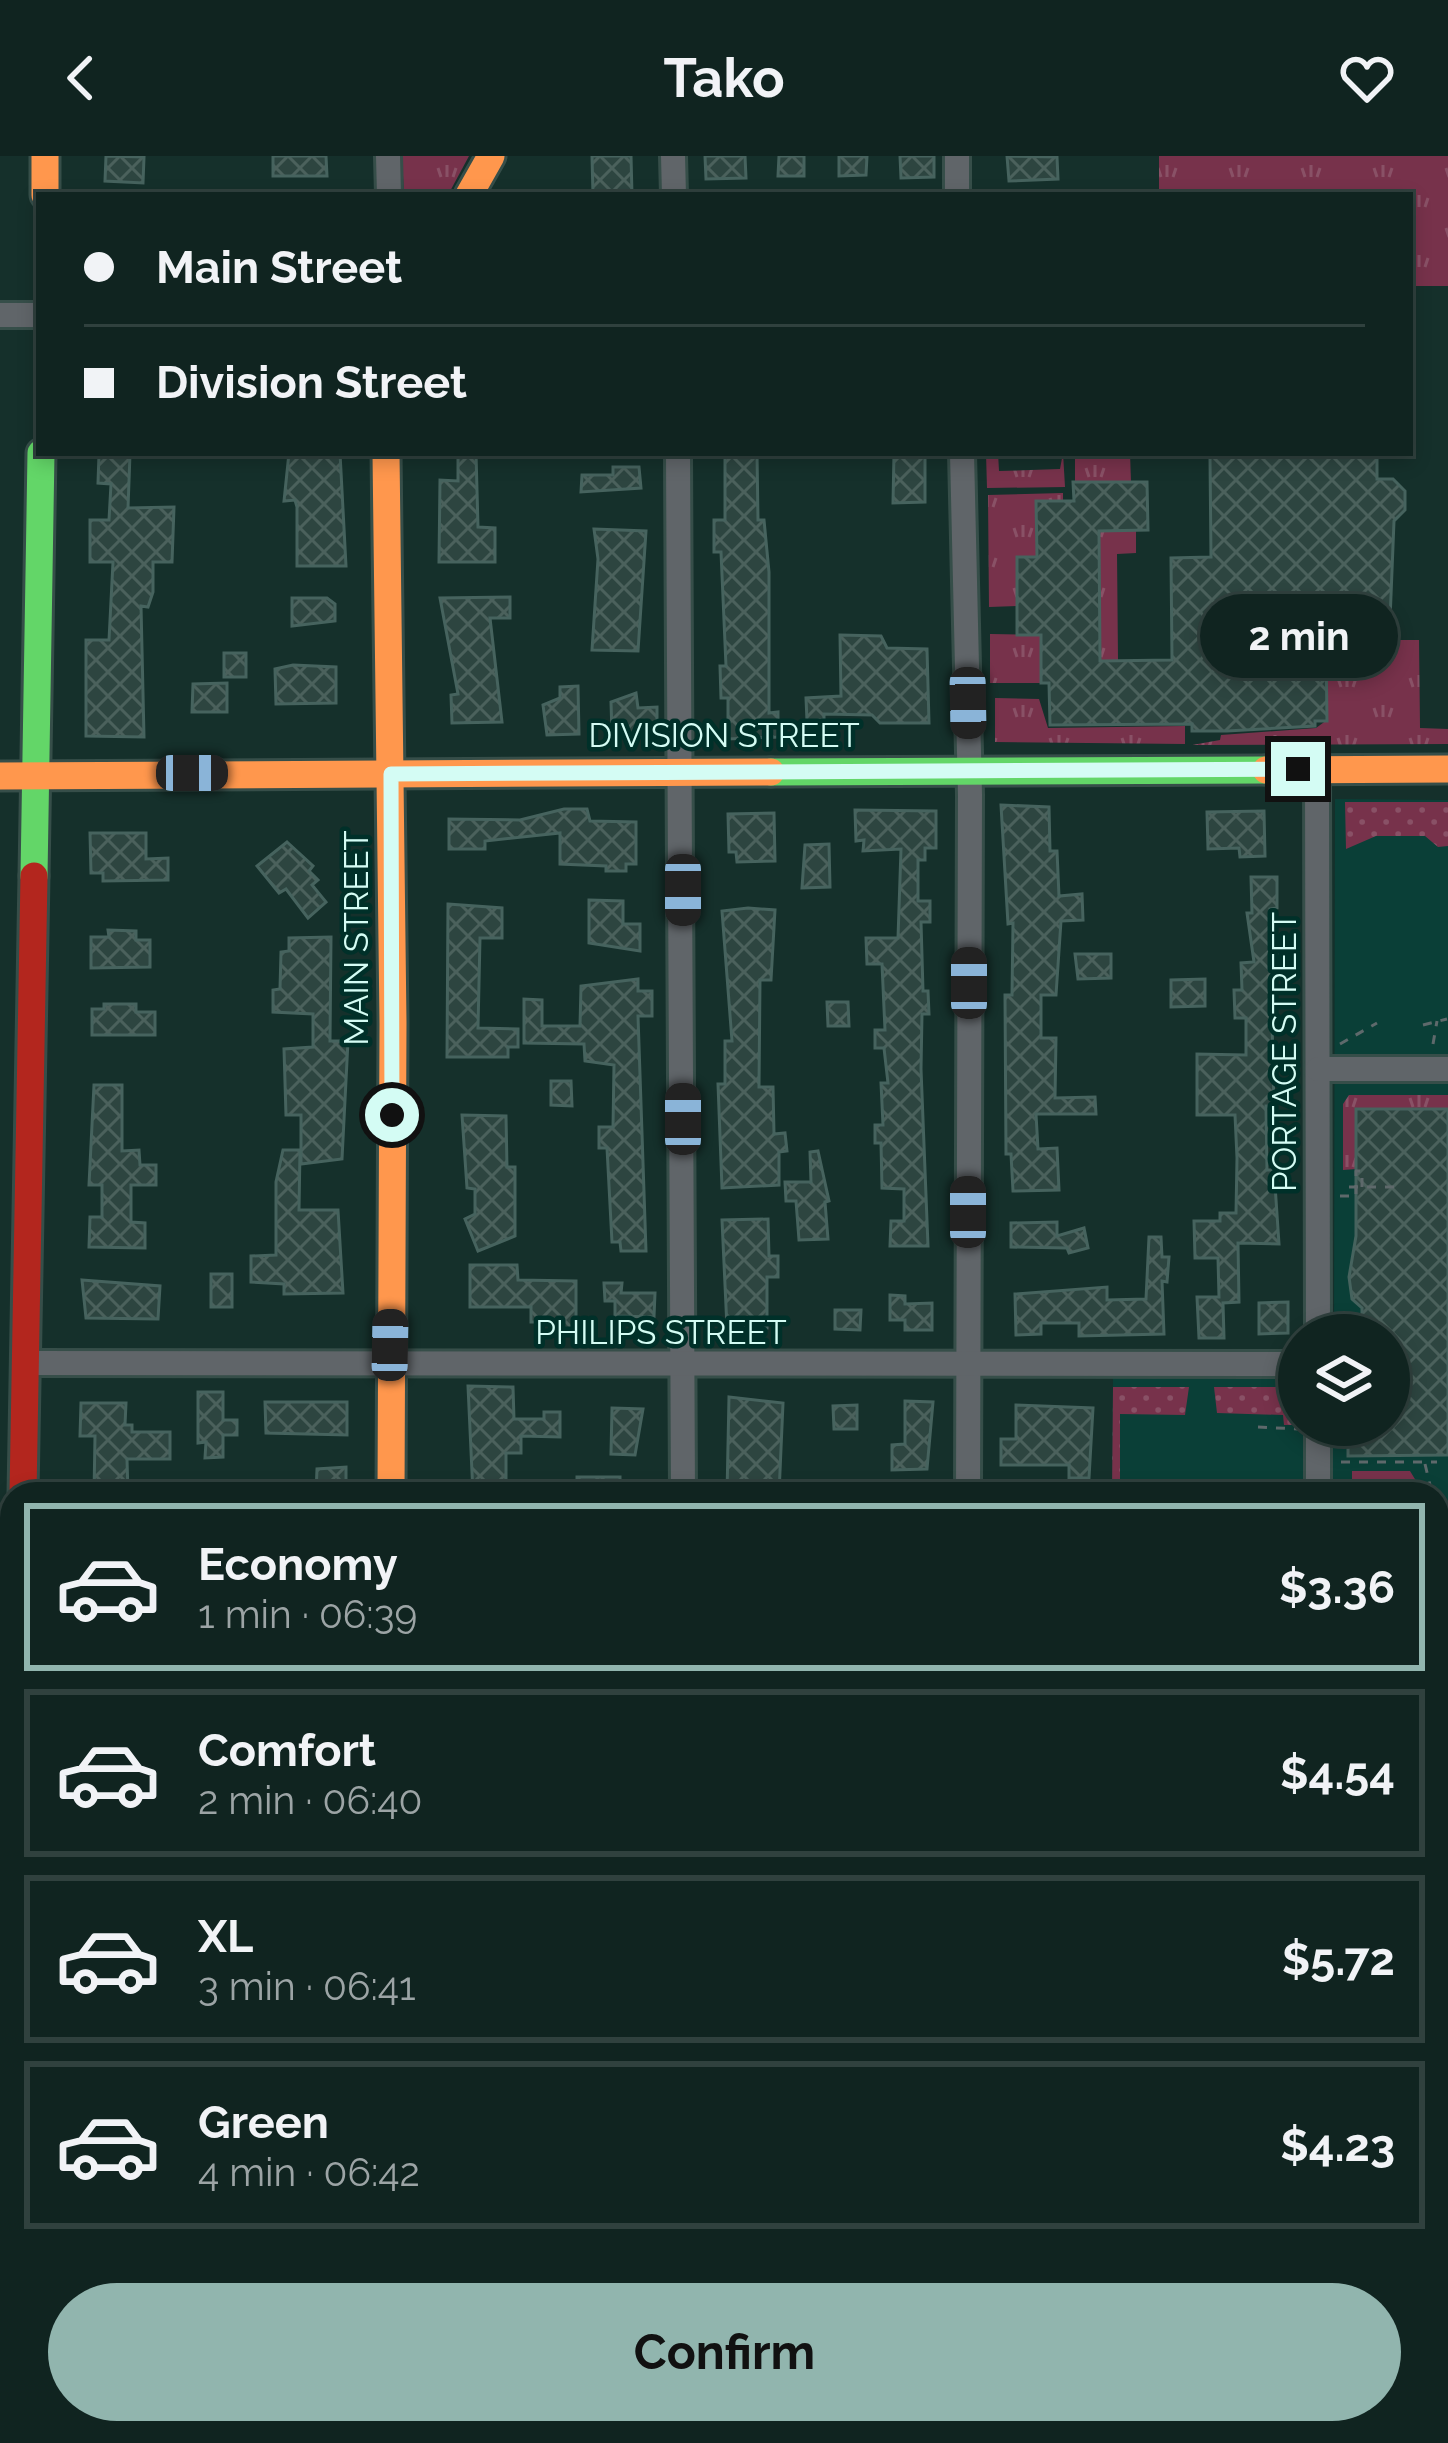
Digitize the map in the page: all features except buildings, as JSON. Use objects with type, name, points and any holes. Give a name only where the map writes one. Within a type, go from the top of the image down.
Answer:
[{"type":"main road","points":[[45,156],[45,192]]},
{"type":"main road","points":[[472,192],[491,156]]},
{"type":"main road","points":[[22,1482],[24,1363],[13,1193],[33,775],[40,456]]},
{"type":"main road","name":"MAIN STREET","points":[[386,456],[391,1482]]},
{"type":"main road","name":"DIVISION STREET","points":[[0,776],[1448,770]]},
{"type":"street","points":[[388,156],[389,192]]},
{"type":"street","points":[[674,156],[674,192]]},
{"type":"street","points":[[956,156],[957,192]]},
{"type":"street","points":[[0,315],[36,315]]},
{"type":"street","points":[[678,456],[683,1482]]},
{"type":"street","points":[[962,456],[970,772],[968,1482]]},
{"type":"street","name":"PORTAGE STREET","points":[[1317,769],[1318,1314]]},
{"type":"street","points":[[1318,1069],[1448,1069]]},
{"type":"street","name":"PHILIPS STREET","points":[[24,1363],[1278,1364]]},
{"type":"street","points":[[1312,1446],[1316,1482]]},
{"type":"path","points":[[1423,1025],[1447,1019]]},
{"type":"path","points":[[1433,1046],[1437,1021]]},
{"type":"path","points":[[1339,1046],[1377,1023]]},
{"type":"path","points":[[1338,1196],[1356,1196],[1356,1187],[1401,1187]]},
{"type":"path","points":[[1258,1427],[1278,1427]]},
{"type":"path","points":[[1339,1462],[1437,1462]]},
{"type":"path","points":[[1424,1462],[1429,1482]]},
{"type":"shaded area","points":[[1335,799],[1448,800],[1448,1482],[1112,1482],[1113,1377],[1278,1377],[1278,1446],[1410,1446],[1410,1314],[1334,1314]]},
{"type":"green space","points":[[402,156],[469,156],[450,192],[404,192]]},
{"type":"green space","points":[[1159,156],[1448,156],[1448,286],[1413,286],[1413,192],[1159,192]]},
{"type":"green space","points":[[986,456],[998,456],[999,471],[1060,469],[1063,456],[1065,487],[987,488]]},
{"type":"green space","points":[[1075,456],[1130,456],[1131,482],[1075,482]]},
{"type":"green space","points":[[1063,493],[1063,501],[1036,502],[1037,557],[1017,557],[1017,606],[989,607],[988,495]]},
{"type":"green space","points":[[1136,530],[1136,553],[1117,554],[1118,661],[1100,661],[1099,531]]},
{"type":"green space","points":[[990,634],[1041,635],[1041,683],[990,683]]},
{"type":"green space","points":[[1419,640],[1420,728],[1448,729],[1448,744],[1192,745],[1220,740],[1221,735],[1316,728],[1327,720],[1326,647]]},
{"type":"green space","points":[[995,698],[1039,699],[1048,728],[1185,726],[1185,744],[995,742]]},
{"type":"green space","points":[[1345,802],[1448,802],[1448,846],[1438,847],[1425,836],[1376,836],[1346,849]]},
{"type":"green space","points":[[1349,1095],[1448,1095],[1448,1109],[1356,1109],[1356,1169],[1343,1170],[1343,1104]]},
{"type":"green space","points":[[1113,1387],[1189,1387],[1185,1415],[1120,1414],[1120,1482],[1112,1482]]},
{"type":"green space","points":[[1214,1387],[1278,1387],[1278,1415],[1217,1413]]},
{"type":"green space","points":[[1352,1471],[1410,1471],[1417,1482],[1352,1482]]},
{"type":"traffic: fast","points":[[34,876],[41,456]]},
{"type":"traffic: fast","points":[[771,772],[1266,770]]},
{"type":"traffic: slow","points":[[45,156],[45,192]]},
{"type":"traffic: slow","points":[[471,192],[491,156]]},
{"type":"traffic: slow","points":[[386,456],[393,1023],[391,1482]]},
{"type":"traffic: slow","points":[[1266,770],[1448,769]]},
{"type":"traffic: slow","points":[[0,776],[771,772]]},
{"type":"traffic: jam","points":[[23,1482],[34,876]]},
{"type":"route","points":[[392,1115],[391,774],[1298,769]]}]
